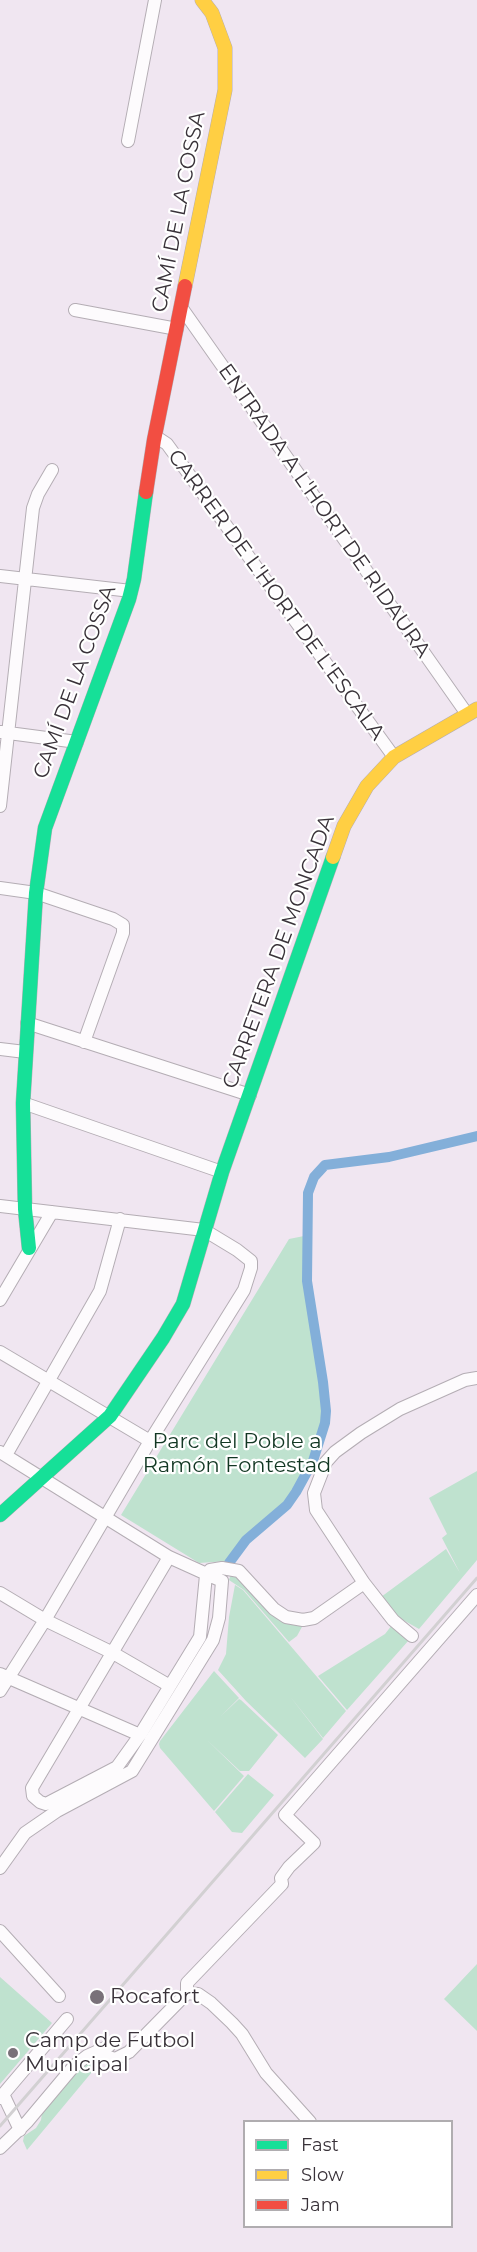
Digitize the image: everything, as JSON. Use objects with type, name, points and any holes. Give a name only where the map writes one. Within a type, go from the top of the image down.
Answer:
[{"type":"street","points":[[128,141],[154,0]]},
{"type":"street","name":"CAMÍ DE LA COSSA","points":[[29,1248],[25,1209],[23,1102],[36,893],[45,828],[131,591],[155,436],[225,90],[225,48],[212,13],[202,0]]},
{"type":"street","name":"ENTRADA A L'HORT DE RIDAURA","points":[[181,308],[472,711]]},
{"type":"street","points":[[75,310],[177,329]]},
{"type":"street","name":"CARRER DE L'HORT DE L'ESCALA","points":[[155,436],[166,444],[394,757]]},
{"type":"street","points":[[0,806],[4,732],[33,508],[51,470]]},
{"type":"street","points":[[0,576],[131,591]]},
{"type":"street","name":"CARRETERA DE MONCADA","points":[[2,1511],[110,1416],[163,1338],[183,1304],[222,1172],[344,826],[367,786],[394,757],[472,711]]},
{"type":"street","points":[[4,732],[77,742]]},
{"type":"street","points":[[0,888],[36,893],[113,919],[123,925],[123,933],[84,1042]]},
{"type":"street","points":[[27,1023],[250,1095]]},
{"type":"street","points":[[0,1048],[25,1052]]},
{"type":"street","points":[[23,1102],[222,1172]]},
{"type":"street","points":[[0,1206],[204,1230],[251,1261],[249,1277],[244,1290],[150,1441],[45,1620],[4,1676],[0,1691]]},
{"type":"street","points":[[0,1300],[52,1212]]},
{"type":"street","points":[[0,1868],[25,1833],[57,1811],[132,1771],[213,1640],[219,1618],[222,1581],[169,1557],[3,1453],[100,1292],[120,1219]]},
{"type":"street","points":[[0,1352],[150,1441]]},
{"type":"street","points":[[412,1636],[393,1620],[364,1583],[316,1510],[314,1493],[323,1467],[335,1452],[392,1413],[465,1380],[477,1378]]},
{"type":"street","points":[[169,1557],[32,1788],[33,1796],[46,1804],[117,1767],[140,1735],[200,1637],[206,1575],[210,1570],[222,1568],[239,1571],[274,1609],[286,1617],[303,1620],[314,1618],[364,1583]]},
{"type":"street","points":[[0,1593],[45,1620],[113,1653],[170,1686]]},
{"type":"street","points":[[96,2053],[115,2059],[129,2052],[187,1993],[187,1983],[282,1884],[281,1878],[289,1867],[314,1843],[285,1815],[477,1594]]},
{"type":"street","points":[[4,1676],[140,1735]]},
{"type":"street","points":[[1,1933],[59,1996]]},
{"type":"street","points":[[187,1993],[198,1994],[232,2023],[242,2034],[266,2073],[309,2120]]},
{"type":"street","points":[[20,2130],[2,2096],[67,2019]]},
{"type":"street","points":[[0,2148],[20,2130],[74,2066],[87,2056],[109,2046]]},
{"type":"green space","name":"Parc del Poble a Ramón Fontestad","points":[[304,1236],[303,1279],[324,1411],[315,1449],[295,1490],[284,1504],[245,1538],[228,1561],[199,1563],[121,1515],[289,1239]]},
{"type":"green space","points":[[477,1471],[477,1560],[419,1629],[396,1616],[381,1597],[446,1549],[460,1573],[442,1538],[447,1534],[429,1498]]},
{"type":"green space","points":[[231,1574],[303,1625],[297,1636],[289,1642],[244,1590],[229,1580]]},
{"type":"green space","points":[[235,1585],[243,1590],[346,1711],[323,1738],[289,1695],[323,1739],[305,1758],[246,1701],[218,1670],[226,1654],[229,1617]]},
{"type":"green space","points":[[392,1625],[409,1640],[347,1710],[318,1676],[385,1634]]},
{"type":"green space","points":[[214,1671],[239,1698],[221,1716],[239,1699],[278,1735],[249,1771],[240,1771],[207,1740],[244,1776],[214,1811],[159,1744]]},
{"type":"green space","points":[[248,1774],[274,1795],[242,1833],[232,1832],[215,1812]]},
{"type":"green space","points":[[477,1964],[477,2031],[444,1999]]},
{"type":"green space","name":"Camp de Futbol Municipal","points":[[0,1977],[52,2023],[0,2084]]},
{"type":"green space","points":[[95,2058],[102,2060],[27,2150],[23,2141],[24,2136],[36,2128],[42,2113],[83,2064]]},
{"type":"waterway","points":[[229,1563],[246,1540],[287,1505],[296,1492],[313,1461],[325,1423],[323,1382],[307,1281],[308,1193],[314,1177],[325,1165],[389,1157],[477,1136]]},
{"type":"railway","points":[[0,2126],[477,1578]]},
{"type":"traffic: fast","points":[[29,1248],[25,1209],[23,1103],[36,893],[45,828],[129,599],[146,492]]},
{"type":"traffic: fast","points":[[0,1515],[110,1416],[163,1338],[183,1304],[222,1172],[333,857]]},
{"type":"traffic: slow","points":[[185,286],[225,90],[225,48],[212,13],[202,0]]},
{"type":"traffic: slow","points":[[333,857],[344,826],[367,786],[394,757],[477,709]]},
{"type":"traffic: jam","points":[[146,492],[154,440],[185,286]]},
{"type":"place","name":"Rocafort","points":[[97,1997]]},
{"type":"place","name":"Camp de Futbol Municipal","points":[[13,2053]]}]
